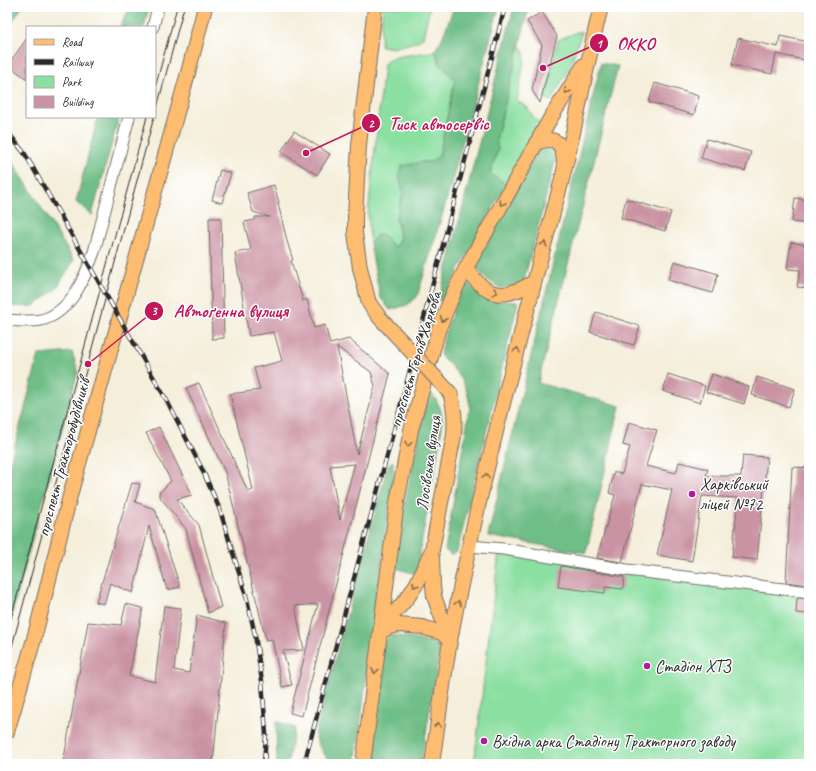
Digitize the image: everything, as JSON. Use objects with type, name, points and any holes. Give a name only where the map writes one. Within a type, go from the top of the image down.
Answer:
[{"type":"main road","name":"проспект Тракторобудівників","points":[[7,732],[34,639],[71,492],[184,88],[204,7]]},
{"type":"main road","name":"Лосівська вулиця","points":[[375,7],[359,145],[355,232],[360,268],[369,303],[380,318],[450,393],[454,405],[456,417],[454,435],[432,550]]},
{"type":"main road","name":"проспект Героїв Харкова","points":[[432,764],[450,641],[470,546],[501,411],[575,126],[588,58],[601,7]]},
{"type":"main road","name":"проспект Героїв Харкова","points":[[363,764],[397,502],[411,430],[439,328],[466,268],[536,143],[588,58]]},
{"type":"main road","points":[[536,143],[549,139],[558,142],[562,147],[564,171]]},
{"type":"main road","points":[[466,268],[474,279],[485,289],[493,293],[503,294],[514,292],[534,282]]},
{"type":"main road","points":[[380,632],[417,583],[432,550]]},
{"type":"main road","points":[[432,550],[434,596],[450,641]]},
{"type":"main road","points":[[380,632],[390,627],[399,625],[422,627],[442,633],[450,641]]},
{"type":"street","points":[[153,26],[158,7]]},
{"type":"street","points":[[7,320],[30,322],[50,316],[63,307],[77,290],[94,252],[129,118]]},
{"type":"street","points":[[470,546],[503,549],[627,570],[809,592]]},
{"type":"green space","points":[[7,7],[22,7],[7,29]]},
{"type":"green space","points":[[130,7],[149,7],[144,26],[120,26]]},
{"type":"green space","points":[[383,7],[430,7],[423,37],[418,41],[394,48],[381,46]]},
{"type":"green space","points":[[454,7],[499,7],[447,199],[417,297],[407,305],[390,310],[380,297],[370,243],[377,235],[381,234],[395,247],[400,238],[396,219],[403,193],[399,176],[402,166],[430,162],[439,156],[455,80],[440,64],[435,50],[442,39]]},
{"type":"green space","points":[[514,7],[529,7],[496,140],[498,149],[490,174],[506,184],[440,302],[439,299]]},
{"type":"green space","points":[[577,32],[582,32],[569,69],[551,101],[545,98],[558,40]]},
{"type":"green space","points":[[519,45],[523,50],[525,57],[517,101],[527,107],[540,123],[506,184],[490,174],[498,150],[496,140]]},
{"type":"green space","points":[[435,50],[440,64],[455,80],[439,157],[430,162],[422,162],[403,193],[396,219],[400,239],[395,247],[381,234],[370,243],[368,214],[384,64],[388,59],[431,52]]},
{"type":"green space","points":[[601,63],[618,66],[538,383],[620,406],[586,553],[488,536]]},
{"type":"green space","points":[[98,118],[119,118],[92,215],[76,202]]},
{"type":"green space","points":[[552,144],[557,154],[524,280],[518,285],[500,288],[485,278],[475,263],[541,146]]},
{"type":"green space","points":[[7,154],[74,260],[56,289],[34,306],[7,307]]},
{"type":"green space","points":[[466,282],[478,292],[489,298],[518,302],[457,552],[451,555],[445,550],[470,407],[467,391],[461,378],[440,355],[450,318]]},
{"type":"green space","points":[[72,352],[78,371],[7,633],[7,508],[11,491],[7,480],[7,475],[39,355]]},
{"type":"green space","points":[[429,390],[440,407],[442,427],[416,574],[391,567]]},
{"type":"green space","points":[[393,461],[393,476],[355,764],[331,764],[318,745],[315,734],[388,465]]},
{"type":"green space","name":"Стадіон ХТЗ","points":[[499,551],[809,595],[809,764],[474,764]]},
{"type":"green space","points":[[394,635],[434,643],[438,647],[439,653],[421,764],[369,764],[384,642],[389,637]]},
{"type":"green space","points":[[276,721],[295,728],[287,764],[277,764]]},
{"type":"building","points":[[542,12],[557,36],[540,103],[532,90],[542,45],[527,21]]},
{"type":"building","points":[[780,36],[809,42],[809,61],[776,54],[772,74],[732,65],[738,38],[778,47]]},
{"type":"building","points":[[26,39],[26,78],[8,65]]},
{"type":"building","points":[[655,83],[699,96],[694,115],[649,102]]},
{"type":"building","points":[[294,131],[330,154],[317,175],[281,152]]},
{"type":"building","points":[[707,139],[751,152],[745,171],[701,158]]},
{"type":"building","points":[[220,170],[231,173],[222,203],[212,200]]},
{"type":"building","points":[[274,185],[293,260],[291,261],[303,301],[307,299],[314,328],[325,325],[330,344],[349,339],[390,374],[302,716],[290,713],[318,604],[295,606],[304,650],[283,651],[292,685],[282,687],[272,639],[266,640],[225,472],[186,388],[199,383],[248,492],[253,490],[230,394],[260,390],[254,368],[282,361],[274,332],[249,336],[235,253],[251,250],[244,222],[255,220],[255,217],[270,217],[253,212],[247,193]],"holes":[[[337,347],[371,372],[375,386],[357,454]],[[355,464],[353,470],[340,520],[330,466]]]},
{"type":"building","points":[[795,198],[809,200],[809,224],[792,222]]},
{"type":"building","points":[[626,199],[671,212],[665,231],[621,218]]},
{"type":"building","points":[[209,218],[221,218],[224,338],[212,339]]},
{"type":"building","points":[[791,242],[809,245],[809,288],[797,287],[800,270],[787,269]]},
{"type":"building","points":[[674,261],[718,274],[712,293],[668,280]]},
{"type":"building","points":[[596,312],[640,326],[634,345],[590,332]]},
{"type":"building","points":[[668,374],[705,386],[700,403],[663,391]]},
{"type":"building","points":[[712,374],[749,387],[744,404],[706,392]]},
{"type":"building","points":[[757,377],[795,389],[789,407],[752,395]]},
{"type":"building","points":[[629,422],[657,430],[646,466],[676,473],[679,462],[708,469],[706,476],[741,476],[743,455],[767,457],[757,560],[732,557],[738,498],[702,496],[692,561],[657,555],[672,490],[642,484],[622,562],[597,558],[615,495],[609,493],[614,472],[622,474],[630,447],[623,445]]},
{"type":"building","points":[[159,427],[192,495],[177,499],[199,525],[221,607],[208,613],[186,529],[159,496],[159,493],[171,481],[146,433]]},
{"type":"building","points":[[792,467],[809,468],[809,585],[786,582]]},
{"type":"building","points":[[132,483],[140,484],[135,502],[155,509],[180,587],[167,590],[149,526],[133,593],[110,583],[104,604],[96,602]]},
{"type":"building","points":[[561,566],[624,577],[623,589],[605,587],[605,593],[558,587]]},
{"type":"building","points":[[797,598],[809,599],[809,614],[796,613]]},
{"type":"building","points":[[126,604],[143,608],[129,676],[155,682],[164,606],[181,608],[174,670],[189,673],[197,615],[226,623],[213,764],[63,764],[88,622],[121,625]]},
{"type":"tram line","points":[[156,84],[177,7]]},
{"type":"tram line","points":[[156,111],[184,7]]},
{"type":"tram line","points":[[7,633],[147,118]]},
{"type":"tram line","points":[[7,665],[154,118]]},
{"type":"railway","points":[[304,764],[420,333],[505,7]]},
{"type":"railway","points":[[7,131],[25,154],[166,399],[202,469],[220,510],[247,599],[255,635],[262,681],[266,734],[264,764]]},
{"type":"place","name":"ОККО","points":[[543,68]]},
{"type":"place","name":"Тиск автосервіс","points":[[306,153]]},
{"type":"place","name":"Автоґенна вулиця","points":[[88,364]]},
{"type":"place","name":"Харківський ліцей №72","points":[[692,494]]},
{"type":"place","name":"Стадіон ХТЗ","points":[[647,666]]},
{"type":"place","name":"Вхідна арка Стадіону Тракторного заводу","points":[[484,741]]}]
